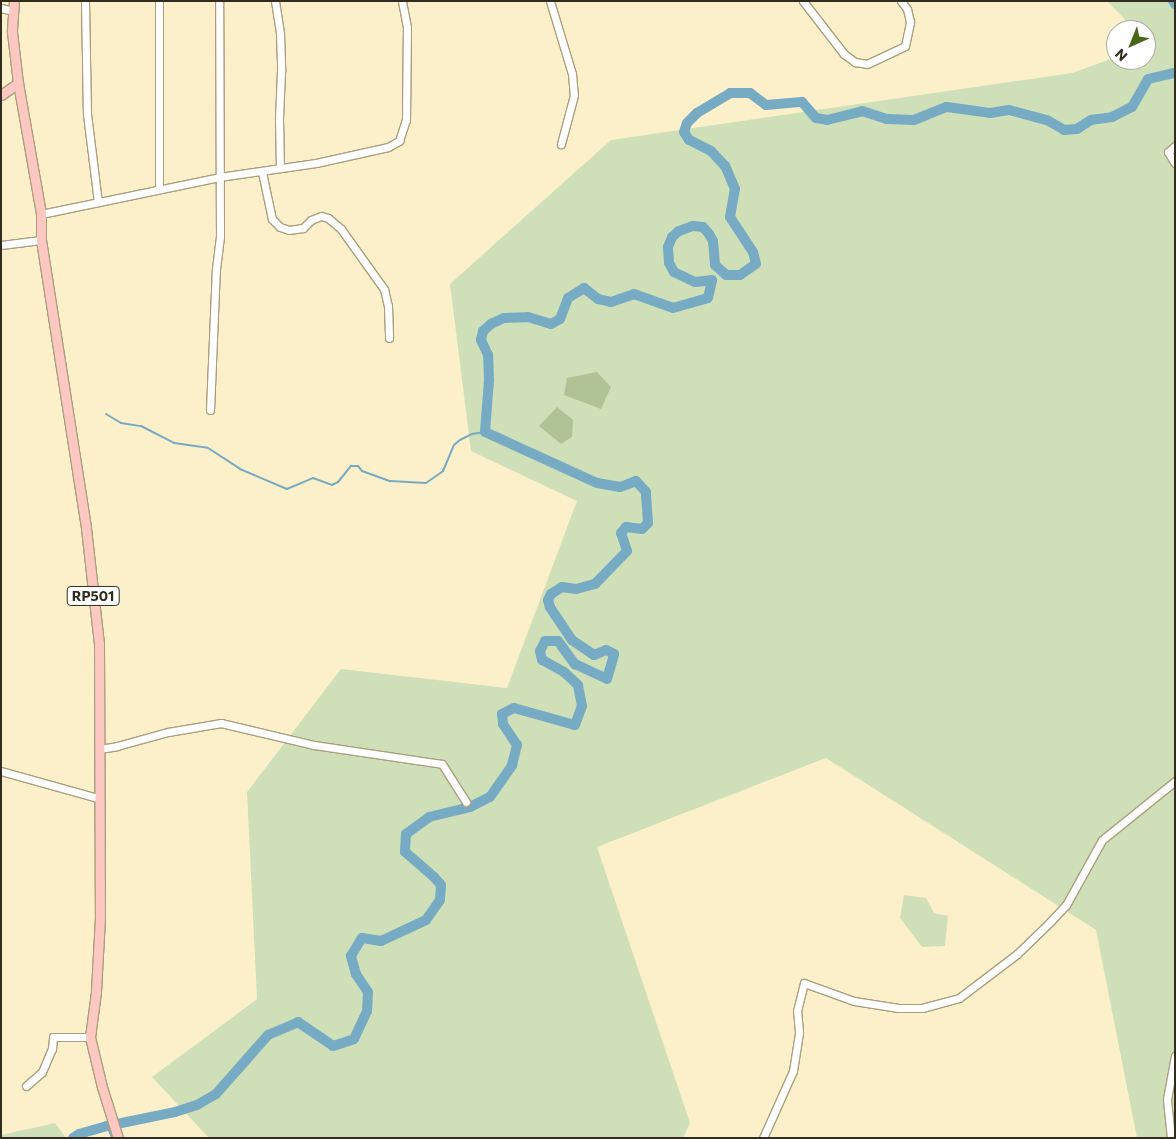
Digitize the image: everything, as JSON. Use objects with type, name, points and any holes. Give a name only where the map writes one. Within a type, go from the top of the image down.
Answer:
[{"type":"main road","name":"RP501","points":[[14,1],[12,32],[18,83],[41,214],[40,240],[86,528],[99,644],[98,798],[100,917],[96,992],[90,1037],[109,1112],[118,1136]]},
{"type":"main road","points":[[1,96],[18,83]]},
{"type":"street","points":[[85,1],[87,114],[98,202]]},
{"type":"street","points":[[159,1],[159,189]]},
{"type":"street","points":[[210,410],[216,268],[220,236],[219,1]]},
{"type":"street","points":[[274,1],[280,34],[281,71],[278,118],[280,168]]},
{"type":"street","points":[[41,214],[219,177],[262,172],[357,154],[388,147],[399,141],[406,112],[407,27],[402,1]]},
{"type":"street","points":[[550,1],[572,74],[574,95],[561,144]]},
{"type":"street","points":[[804,1],[850,59],[859,64],[867,64],[905,46],[910,22],[907,8],[901,1]]},
{"type":"street","points":[[1,8],[13,11]]},
{"type":"street","points":[[1175,146],[1168,152],[1175,162]]},
{"type":"street","points":[[262,172],[272,219],[276,224],[285,229],[303,228],[311,220],[321,216],[328,218],[341,229],[384,289],[388,306],[389,338]]},
{"type":"street","points":[[1,245],[40,240]]},
{"type":"street","points":[[99,749],[168,732],[221,723],[314,745],[442,764],[466,802]]},
{"type":"street","points":[[1,771],[98,798]]},
{"type":"street","points":[[763,1138],[794,1071],[799,1032],[797,1011],[804,983],[854,1001],[898,1008],[922,1008],[959,998],[1017,954],[1050,922],[1066,904],[1102,840],[1175,781]]},
{"type":"street","points":[[26,1086],[42,1072],[52,1049],[53,1037],[90,1037]]},
{"type":"street","points":[[1171,1138],[1166,1099],[1175,1056]]},
{"type":"green space","points":[[1107,1],[1175,1],[1175,1138],[1137,1138],[1096,930],[826,758],[597,847],[690,1123],[683,1138],[209,1138],[152,1077],[257,999],[247,792],[341,669],[507,688],[577,501],[471,451],[450,284],[611,140],[1072,73],[1106,61],[1106,70],[1156,70],[1156,20],[1125,20]]},
{"type":"green space","points":[[597,372],[611,387],[601,409],[564,395],[567,378]]},
{"type":"green space","points":[[557,407],[573,420],[572,437],[561,444],[539,426]]},
{"type":"green space","points":[[904,895],[926,898],[934,913],[948,916],[945,946],[922,947],[900,918]]},
{"type":"green space","points":[[55,1123],[66,1138],[1,1138],[1,1135]]},
{"type":"waterway","points":[[73,1138],[79,1134],[107,1126],[175,1112],[197,1105],[216,1094],[268,1035],[298,1022],[333,1046],[354,1039],[367,1011],[368,992],[356,974],[351,956],[362,938],[381,941],[426,920],[440,900],[441,885],[405,852],[406,834],[429,817],[470,807],[490,797],[512,765],[517,745],[503,724],[502,714],[514,708],[575,725],[582,706],[578,685],[564,672],[542,660],[540,651],[545,641],[558,641],[575,664],[607,679],[614,654],[606,650],[594,655],[572,640],[550,607],[548,600],[551,594],[562,587],[576,589],[595,584],[627,551],[621,533],[626,527],[642,529],[648,523],[646,492],[636,481],[620,487],[597,483],[485,432],[489,380],[488,355],[481,340],[483,331],[491,324],[504,318],[528,317],[551,324],[560,319],[568,298],[584,288],[598,299],[611,302],[634,294],[673,308],[708,298],[712,280],[695,282],[674,272],[669,263],[668,247],[672,237],[679,231],[693,226],[703,227],[709,234],[713,241],[715,265],[726,275],[740,275],[756,264],[753,252],[730,217],[735,189],[725,166],[711,151],[689,140],[684,132],[687,123],[697,113],[730,93],[750,93],[766,105],[802,102],[816,118],[827,120],[862,111],[887,119],[914,120],[947,107],[990,113],[1009,110],[1047,120],[1064,130],[1077,129],[1091,120],[1112,117],[1132,107],[1148,79],[1175,73]]},
{"type":"waterway","points":[[106,414],[121,423],[141,426],[174,443],[208,448],[240,469],[287,489],[313,478],[332,485],[338,482],[351,466],[358,466],[362,471],[390,481],[426,483],[443,471],[454,445],[472,434],[485,432]]},
{"type":"waterway","points":[[107,1126],[112,1138]]}]
